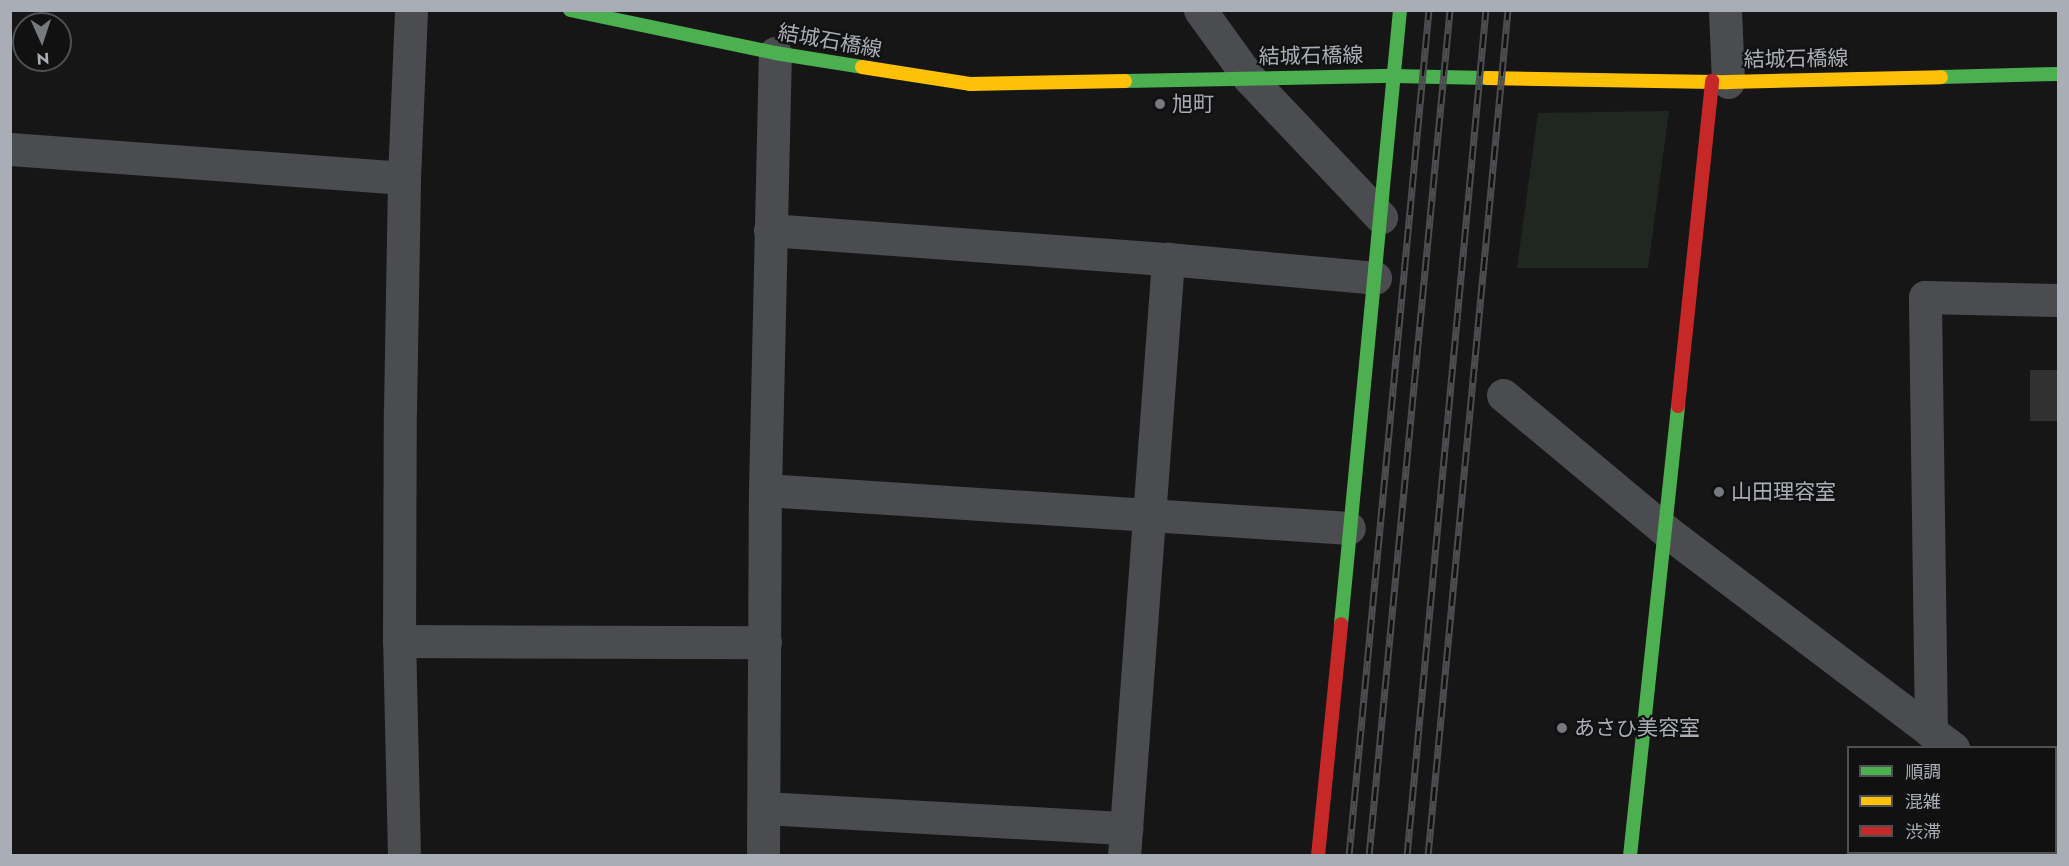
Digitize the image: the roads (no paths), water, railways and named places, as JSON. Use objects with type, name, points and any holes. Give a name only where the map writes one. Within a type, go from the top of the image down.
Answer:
[{"type":"street","points":[[404,855],[399,640],[404,178],[411,10]]},
{"type":"street","name":"結城石橋線","points":[[570,10],[775,53],[970,84],[1394,76],[1720,82],[2058,74]]},
{"type":"street","points":[[1200,10],[1249,78],[1381,217]]},
{"type":"street","points":[[1318,855],[1400,10]]},
{"type":"street","points":[[1630,855],[1720,82],[1725,10]]},
{"type":"street","points":[[763,855],[765,490],[775,53]]},
{"type":"street","points":[[10,149],[404,178]]},
{"type":"street","points":[[770,230],[1168,259],[1375,278]]},
{"type":"street","points":[[764,808],[1125,842],[1168,259]]},
{"type":"street","points":[[1942,740],[1925,297],[2058,300]]},
{"type":"street","points":[[1503,395],[1666,531],[1942,740]]},
{"type":"street","points":[[765,490],[1151,513],[1349,528]]},
{"type":"street","points":[[399,640],[765,642]]},
{"type":"railway","points":[[1349,856],[1429,10]]},
{"type":"railway","points":[[1369,856],[1450,10]]},
{"type":"railway","points":[[1407,856],[1486,10]]},
{"type":"railway","points":[[1428,856],[1508,10]]},
{"type":"place","name":"旭町","points":[[1160,104]]},
{"type":"place","name":"山田理容室","points":[[1719,492]]},
{"type":"place","name":"あさひ美容室","points":[[1562,728]]}]
